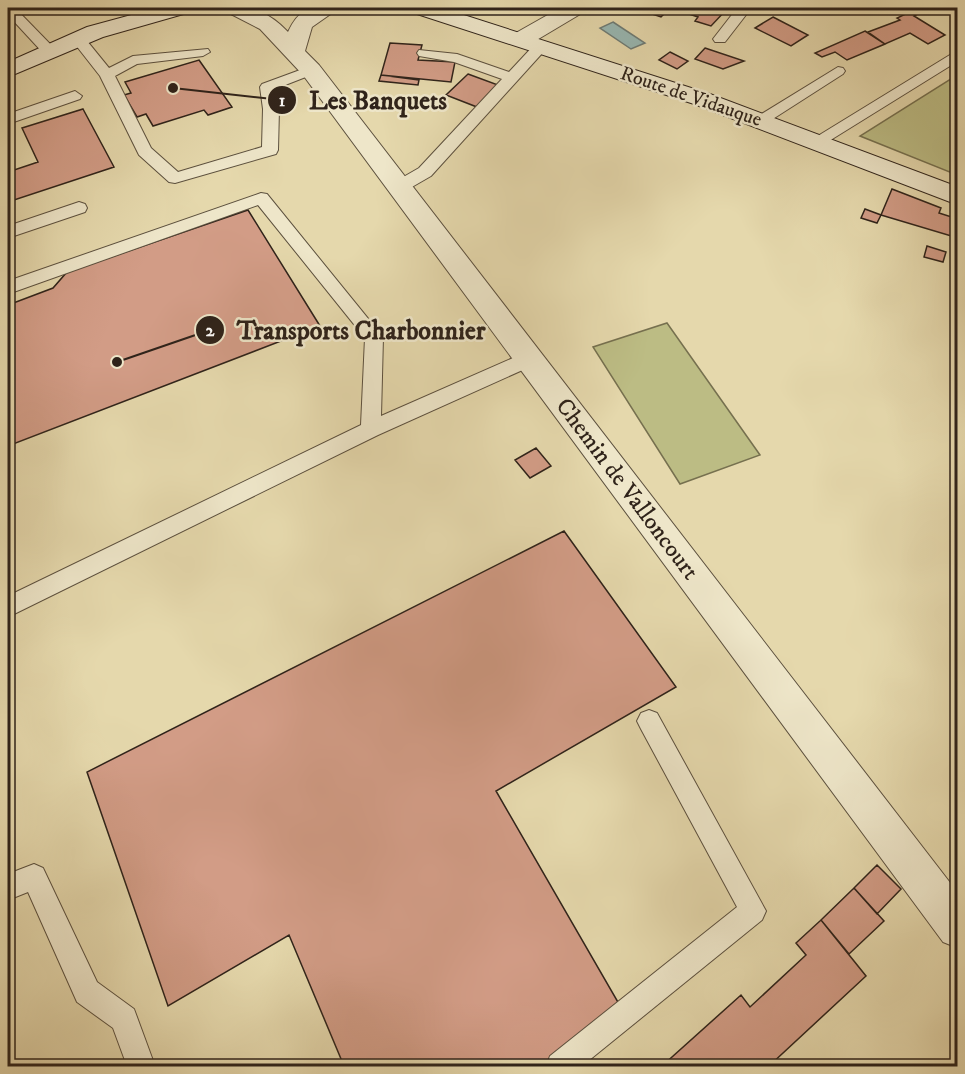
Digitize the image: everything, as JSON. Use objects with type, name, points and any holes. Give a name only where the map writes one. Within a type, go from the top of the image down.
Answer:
[{"type":"street","points":[[86,36],[121,8]]},
{"type":"street","points":[[8,70],[86,36],[179,8]]},
{"type":"street","name":"Chemin de Valloncourt","points":[[237,8],[265,16],[302,62],[399,187],[957,927]]},
{"type":"street","points":[[302,62],[295,36],[304,21],[324,8]]},
{"type":"street","name":"Route de Vidauque","points":[[422,8],[760,121],[957,197]]},
{"type":"street","points":[[532,43],[574,8]]},
{"type":"lane","points":[[8,8],[50,52]]},
{"type":"lane","points":[[720,39],[742,11],[735,8]]},
{"type":"lane","points":[[86,36],[146,151],[175,178],[270,150],[271,109],[267,87],[302,62]]},
{"type":"lane","points":[[399,187],[425,172],[512,78],[532,43]]},
{"type":"lane","points":[[108,75],[133,60],[203,52]]},
{"type":"lane","points":[[424,53],[457,58],[512,78]]},
{"type":"lane","points":[[816,142],[957,54]]},
{"type":"lane","points":[[760,121],[838,71]]},
{"type":"lane","points":[[8,119],[75,96]]},
{"type":"lane","points":[[8,288],[261,198],[374,337],[370,429]]},
{"type":"lane","points":[[8,232],[79,208]]},
{"type":"lane","points":[[8,607],[370,429],[529,359]]},
{"type":"lane","points":[[560,1066],[753,911],[649,721]]},
{"type":"lane","points":[[8,887],[34,877],[87,992],[124,1019],[141,1066]]},
{"type":"green space","points":[[957,75],[957,175],[860,136]]},
{"type":"green space","points":[[667,323],[760,455],[680,484],[593,347]]},
{"type":"water","points":[[613,22],[645,43],[631,49],[600,28]]},
{"type":"building","points":[[634,8],[657,8],[667,11],[661,17]]},
{"type":"building","points":[[671,8],[727,9],[711,26],[695,21],[698,17]]},
{"type":"building","points":[[912,8],[920,13],[914,16],[945,35],[928,44],[910,33],[885,44],[868,32],[900,20],[897,18],[908,13],[905,11]]},
{"type":"building","points":[[773,17],[808,35],[791,46],[755,28]]},
{"type":"building","points":[[865,31],[885,44],[847,60],[835,52],[822,57],[815,53]]},
{"type":"building","points":[[390,43],[422,45],[418,60],[455,62],[451,82],[381,75]]},
{"type":"building","points":[[705,48],[744,61],[723,69],[695,59]]},
{"type":"building","points":[[670,52],[688,61],[677,69],[659,60]]},
{"type":"building","points":[[199,60],[232,107],[208,115],[204,110],[153,126],[146,114],[137,117],[124,95],[131,93],[125,82]]},
{"type":"building","points":[[468,74],[498,85],[477,107],[446,95]]},
{"type":"building","points":[[381,75],[419,80],[418,85],[379,81]]},
{"type":"building","points":[[83,109],[114,167],[8,202],[8,172],[38,162],[22,128]]},
{"type":"building","points":[[892,189],[941,208],[939,213],[958,219],[958,238],[881,215]]},
{"type":"building","points":[[865,209],[881,215],[877,223],[861,218]]},
{"type":"building","points":[[248,210],[320,326],[8,446],[8,305],[53,288],[67,272]]},
{"type":"building","points":[[927,246],[946,252],[943,262],[924,257]]},
{"type":"building","points":[[536,448],[551,466],[530,478],[515,460]]},
{"type":"building","points":[[564,531],[676,687],[496,791],[626,1016],[551,1066],[344,1066],[289,935],[168,1006],[87,772]]},
{"type":"building","points":[[877,865],[901,889],[877,914],[854,888]]},
{"type":"building","points":[[854,888],[884,921],[849,954],[821,920]]},
{"type":"building","points":[[821,920],[866,976],[769,1066],[662,1066],[741,995],[750,1007],[806,955],[796,943]]},
{"type":"place","name":"Les Banquets","points":[[173,88]]},
{"type":"place","name":"Transports Charbonnier","points":[[117,362]]}]
